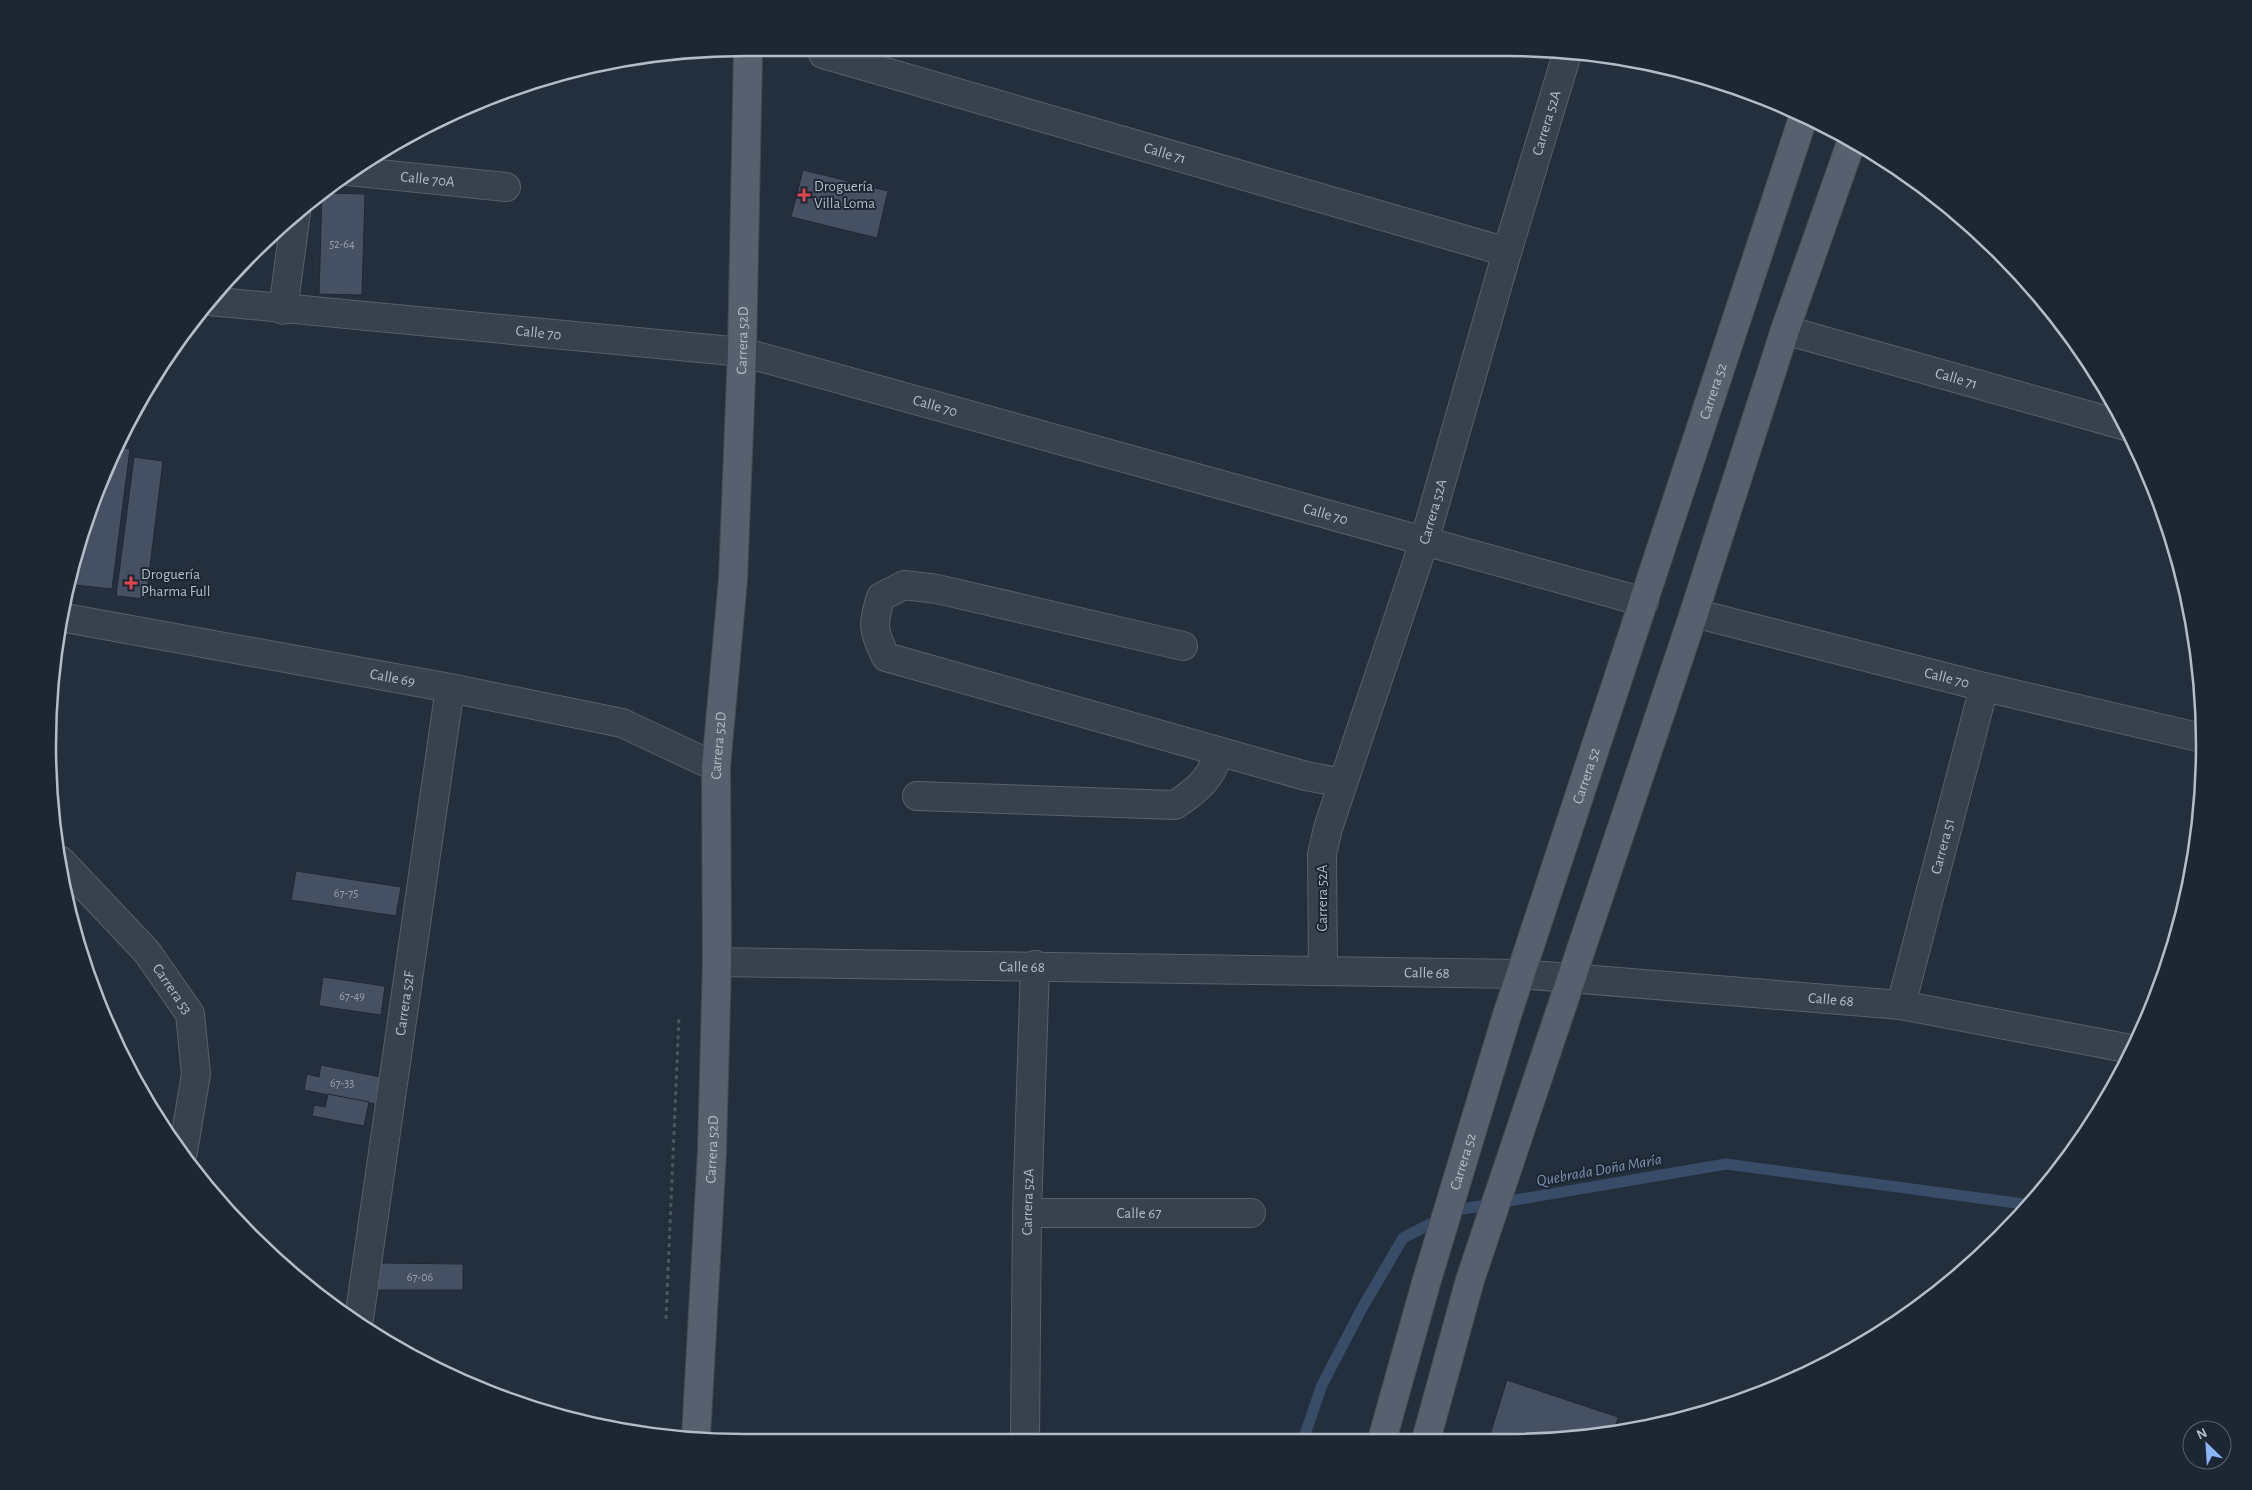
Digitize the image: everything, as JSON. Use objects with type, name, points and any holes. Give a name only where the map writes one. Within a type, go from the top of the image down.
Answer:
[{"type":"main road","name":"Carrera 52D","points":[[696,1432],[712,1151],[717,962],[716,767],[733,579],[742,352],[748,56]]},
{"type":"main road","name":"Carrera 52","points":[[1384,1434],[1426,1283],[1495,1051],[1802,122]]},
{"type":"main road","points":[[1428,1434],[1470,1280],[1545,1050],[1694,613],[1785,330],[1849,148]]},
{"type":"street","name":"Calle 71","points":[[830,56],[1508,252]]},
{"type":"street","name":"Carrera 52A","points":[[1323,970],[1322,854],[1328,828],[1424,542],[1565,59]]},
{"type":"street","name":"Calle 70A","points":[[362,172],[506,188]]},
{"type":"street","points":[[283,310],[294,224]]},
{"type":"street","name":"Calle 70","points":[[218,302],[283,310],[742,352],[1644,602]]},
{"type":"street","name":"Calle 71","points":[[1785,330],[2115,423]]},
{"type":"street","points":[[1183,646],[937,589],[904,585],[881,597],[875,617],[876,639],[886,658],[1306,776],[1343,783]]},
{"type":"street","name":"Calle 70","points":[[1694,613],[1984,687],[2196,737]]},
{"type":"street","name":"Calle 69","points":[[68,618],[450,688],[622,723],[716,767]]},
{"type":"street","name":"Carrera 51","points":[[1901,1005],[1984,687]]},
{"type":"street","name":"Carrera 52F","points":[[359,1316],[450,688]]},
{"type":"street","points":[[917,796],[1175,805],[1192,794],[1207,780],[1216,764],[1218,750]]},
{"type":"street","name":"Carrera 53","points":[[67,869],[147,952],[190,1014],[196,1074],[184,1144]]},
{"type":"street","name":"Calle 68","points":[[717,962],[1035,965],[1520,974],[1901,1005],[2126,1048]]},
{"type":"street","name":"Carrera 52A","points":[[1025,1434],[1028,1212],[1035,965]]},
{"type":"street","name":"Calle 67","points":[[1028,1212],[1251,1213]]},
{"type":"building","points":[[803,170],[888,191],[877,238],[791,217]]},
{"type":"building","points":[[334,193],[365,194],[362,295],[319,294],[322,202]]},
{"type":"building","points":[[124,448],[130,449],[112,589],[75,585],[93,524]]},
{"type":"building","points":[[134,457],[163,461],[146,599],[116,596]]},
{"type":"building","points":[[296,871],[401,887],[396,916],[291,900]]},
{"type":"building","points":[[323,977],[385,986],[381,1015],[319,1006]]},
{"type":"building","points":[[321,1065],[381,1077],[375,1104],[304,1090],[307,1074],[319,1077]]},
{"type":"building","points":[[328,1094],[369,1102],[364,1126],[312,1116],[314,1105],[325,1107]]},
{"type":"building","points":[[378,1263],[463,1264],[463,1290],[378,1290]]},
{"type":"building","points":[[1507,1380],[1618,1417],[1616,1425],[1597,1428],[1490,1434]]},
{"type":"waterway","name":"Quebrada Doña María","points":[[1305,1434],[1322,1385],[1361,1310],[1403,1238],[1457,1210],[1726,1164],[2021,1204]]},
{"type":"place","name":"Droguería Villa Loma","points":[[804,195]]},
{"type":"place","name":"Droguería Pharma Full","points":[[131,583]]}]
